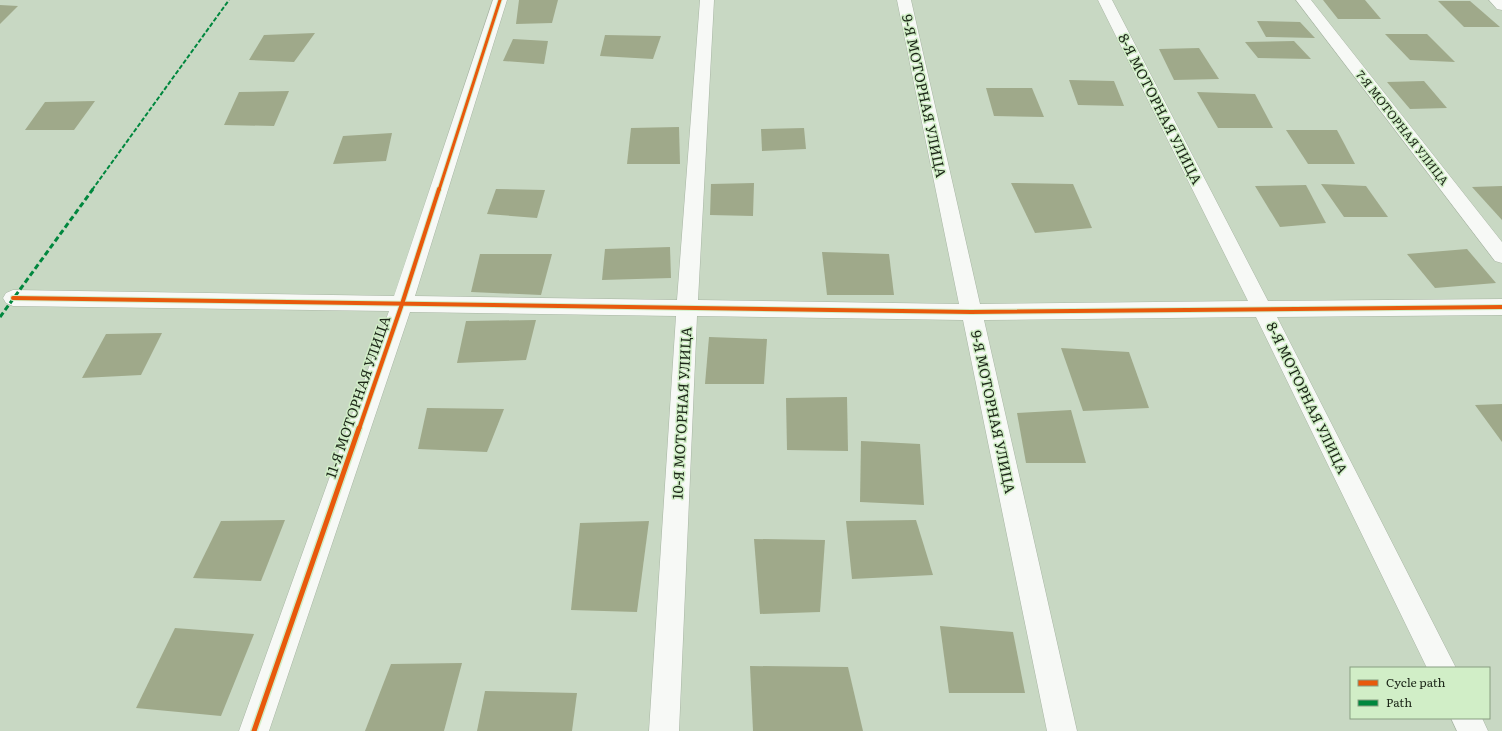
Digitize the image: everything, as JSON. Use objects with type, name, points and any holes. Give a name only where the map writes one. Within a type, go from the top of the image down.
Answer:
[{"type":"street","name":"11-Я МОТОРНАЯ УЛИЦА","points":[[254,731],[402,304],[500,0]]},
{"type":"street","name":"10-Я МОТОРНАЯ УЛИЦА","points":[[664,731],[707,0]]},
{"type":"street","name":"9-Я МОТОРНАЯ УЛИЦА","points":[[904,0],[1062,731]]},
{"type":"street","name":"8-Я МОТОРНАЯ УЛИЦА","points":[[1105,0],[1441,667]]},
{"type":"street","name":"7-Я МОТОРНАЯ УЛИЦА","points":[[1303,0],[1502,256]]},
{"type":"street","points":[[1496,0],[1502,6]]},
{"type":"street","points":[[13,298],[971,312],[1502,308]]},
{"type":"street","points":[[1467,719],[1473,731]]},
{"type":"building","points":[[519,0],[558,0],[552,23],[516,24]]},
{"type":"building","points":[[1323,0],[1365,0],[1381,19],[1338,19]]},
{"type":"building","points":[[1438,1],[1470,1],[1500,27],[1464,27]]},
{"type":"building","points":[[0,5],[18,6],[0,24]]},
{"type":"building","points":[[1257,21],[1300,22],[1315,38],[1266,37]]},
{"type":"building","points":[[315,33],[294,62],[249,60],[264,35]]},
{"type":"building","points":[[1385,34],[1427,34],[1455,62],[1410,60]]},
{"type":"building","points":[[605,35],[661,36],[653,59],[600,56]]},
{"type":"building","points":[[513,39],[548,41],[544,64],[503,61]]},
{"type":"building","points":[[1294,41],[1311,59],[1258,58],[1245,42]]},
{"type":"building","points":[[1199,48],[1219,79],[1174,80],[1159,49]]},
{"type":"building","points":[[1069,80],[1114,81],[1124,106],[1078,105]]},
{"type":"building","points":[[1424,81],[1447,108],[1410,109],[1387,82]]},
{"type":"building","points":[[986,88],[1032,88],[1044,117],[994,116]]},
{"type":"building","points":[[289,91],[274,126],[224,125],[239,92]]},
{"type":"building","points":[[1197,92],[1255,94],[1273,128],[1218,128]]},
{"type":"building","points":[[95,101],[74,130],[25,130],[45,102]]},
{"type":"building","points":[[679,127],[680,164],[627,164],[631,128]]},
{"type":"building","points":[[804,128],[806,149],[762,151],[761,129]]},
{"type":"building","points":[[1286,130],[1337,130],[1355,164],[1308,164]]},
{"type":"building","points":[[392,133],[386,161],[333,164],[343,136]]},
{"type":"building","points":[[754,183],[753,216],[710,215],[711,184]]},
{"type":"building","points":[[1011,183],[1073,184],[1092,228],[1035,233]]},
{"type":"building","points":[[1321,184],[1366,186],[1388,217],[1344,217]]},
{"type":"building","points":[[1306,185],[1326,223],[1280,227],[1255,186]]},
{"type":"building","points":[[1502,186],[1502,220],[1472,187]]},
{"type":"building","points":[[496,189],[545,190],[537,218],[487,214]]},
{"type":"building","points":[[670,247],[671,278],[602,280],[605,249]]},
{"type":"building","points":[[1467,249],[1496,283],[1435,288],[1407,254]]},
{"type":"building","points":[[822,252],[889,254],[894,295],[827,295]]},
{"type":"building","points":[[480,254],[552,254],[541,295],[471,292]]},
{"type":"building","points":[[536,320],[526,360],[457,363],[466,321]]},
{"type":"building","points":[[162,333],[141,375],[82,378],[106,334]]},
{"type":"building","points":[[709,337],[767,339],[764,384],[705,384]]},
{"type":"building","points":[[1061,348],[1129,352],[1149,408],[1083,411]]},
{"type":"building","points":[[847,397],[848,451],[787,450],[786,398]]},
{"type":"building","points":[[1502,404],[1502,442],[1475,405]]},
{"type":"building","points":[[427,408],[504,409],[487,452],[418,449]]},
{"type":"building","points":[[1071,410],[1086,463],[1026,463],[1017,413]]},
{"type":"building","points":[[861,441],[920,444],[924,505],[860,502]]},
{"type":"building","points":[[285,520],[261,581],[193,578],[221,521]]},
{"type":"building","points":[[916,520],[933,575],[852,579],[846,521]]},
{"type":"building","points":[[649,521],[637,612],[571,610],[580,523]]},
{"type":"building","points":[[754,539],[825,540],[820,612],[760,614]]},
{"type":"building","points":[[940,626],[1013,632],[1025,693],[949,693]]},
{"type":"building","points":[[175,628],[254,634],[221,716],[136,708]]},
{"type":"building","points":[[462,663],[444,731],[365,731],[391,664]]},
{"type":"building","points":[[750,666],[848,667],[863,731],[753,731]]},
{"type":"building","points":[[485,691],[577,693],[572,731],[477,731]]},
{"type":"marked path","points":[[0,317],[229,0]]},
{"type":"cycle path","points":[[254,731],[402,304],[500,0]]},
{"type":"cycle path","points":[[13,298],[971,312],[1502,307]]}]
